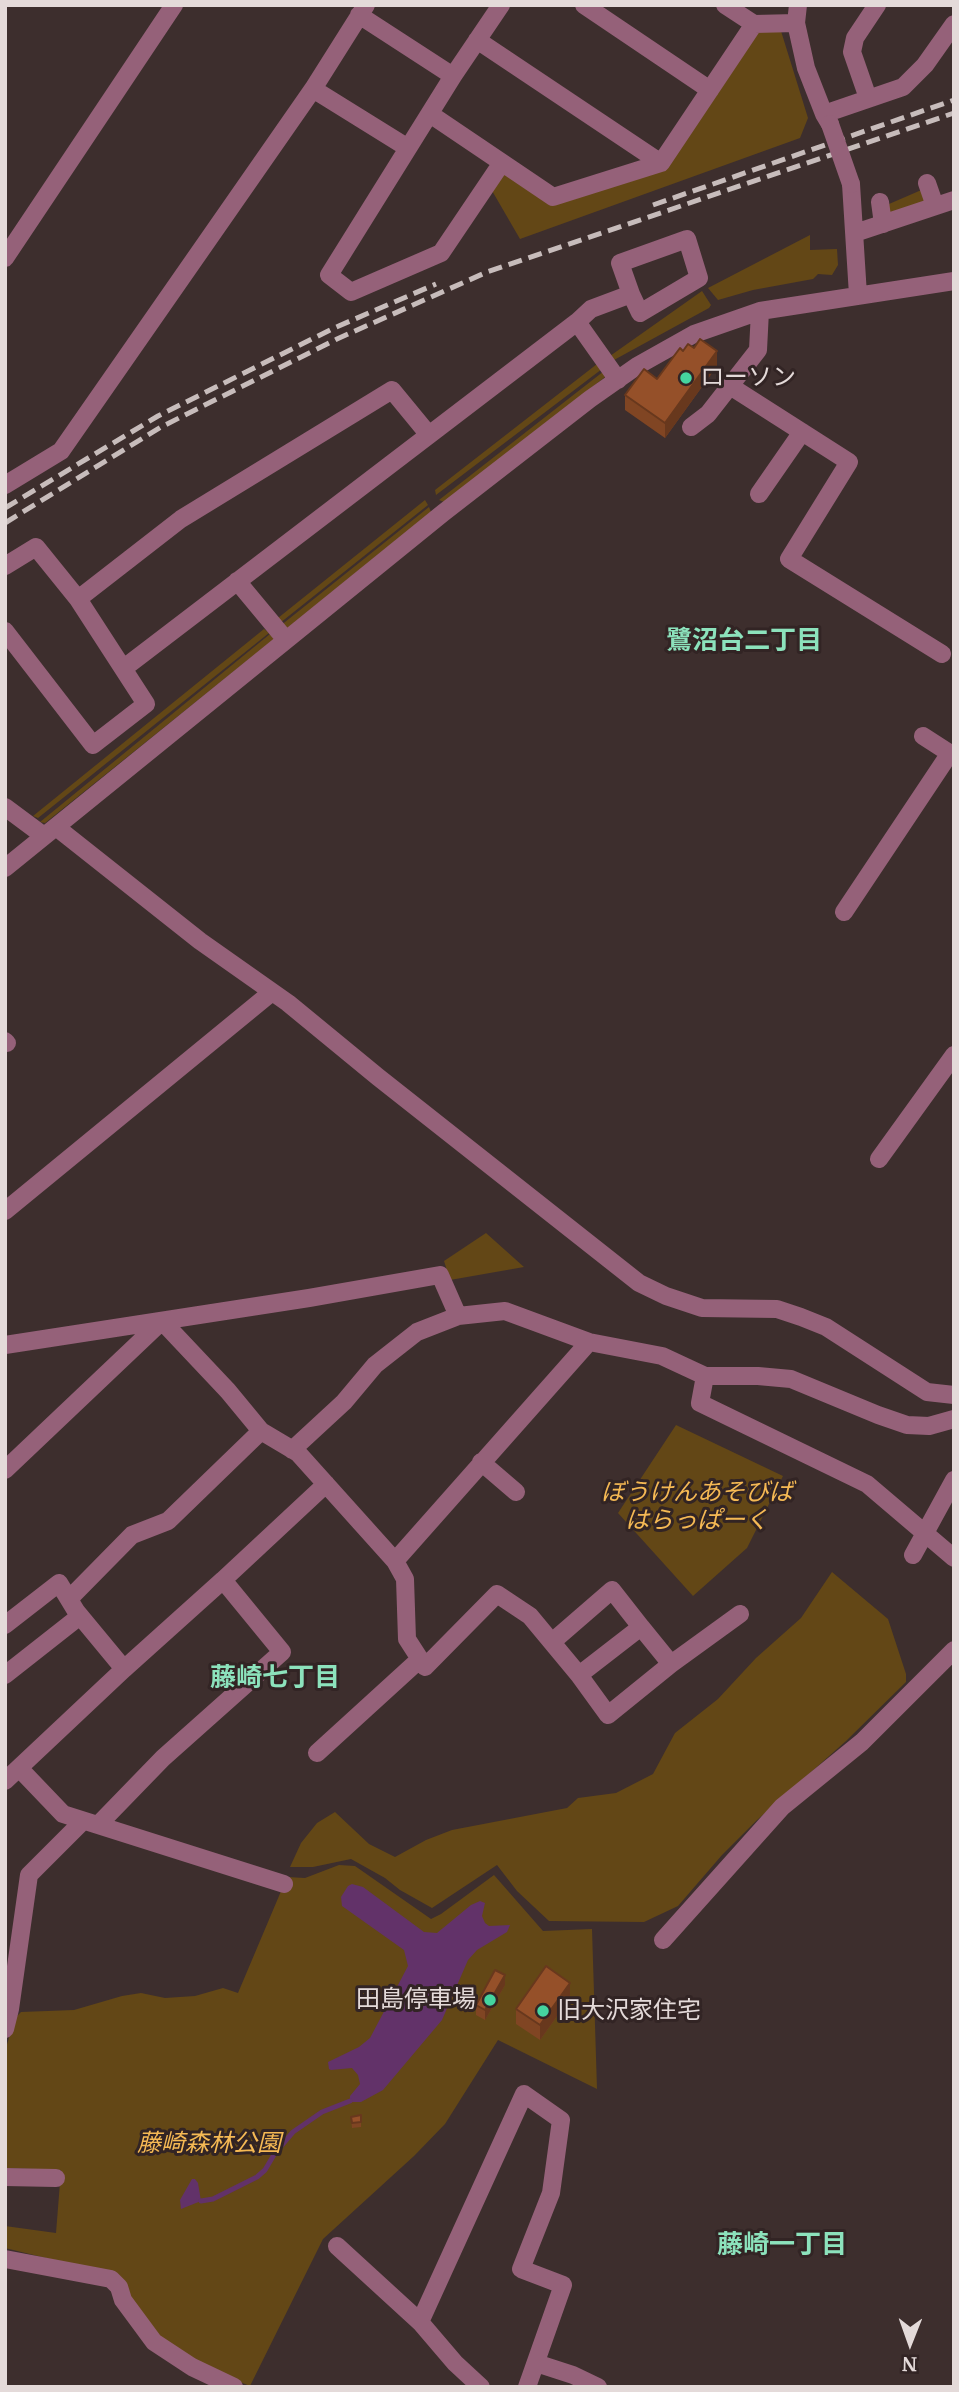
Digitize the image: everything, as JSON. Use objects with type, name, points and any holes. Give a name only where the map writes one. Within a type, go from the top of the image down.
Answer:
[{"type":"street","points":[[5,258],[174,5]]},
{"type":"street","points":[[501,5],[453,76],[328,275],[351,292],[441,253],[501,164]]},
{"type":"street","points":[[584,5],[710,90]]},
{"type":"street","points":[[725,5],[754,24]]},
{"type":"street","points":[[868,98],[852,52],[855,38],[877,5]]},
{"type":"street","points":[[5,485],[61,451],[313,89],[362,10],[453,76]]},
{"type":"street","points":[[430,114],[553,197],[661,163],[754,24],[797,14],[806,68],[851,184],[858,295]]},
{"type":"street","points":[[827,119],[868,98],[903,87],[925,65],[954,24]]},
{"type":"street","points":[[477,40],[661,163]]},
{"type":"street","points":[[313,89],[408,148]]},
{"type":"street","points":[[927,183],[935,206]]},
{"type":"street","points":[[855,233],[954,201]]},
{"type":"street","points":[[880,202],[883,224]]},
{"type":"street","points":[[687,239],[699,278],[640,313],[631,294],[620,262],[687,239]]},
{"type":"street","points":[[5,868],[443,513],[618,380],[694,334],[760,311],[954,281]]},
{"type":"street","points":[[124,668],[591,309],[631,294]]},
{"type":"street","points":[[691,426],[708,414],[758,350],[760,311]]},
{"type":"street","points":[[577,322],[618,380]]},
{"type":"street","points":[[730,386],[849,462],[789,558],[942,654]]},
{"type":"street","points":[[78,599],[181,519],[392,390],[429,435]]},
{"type":"street","points":[[760,495],[802,432]]},
{"type":"street","points":[[5,566],[36,547],[78,599],[146,704],[93,745],[5,631]]},
{"type":"street","points":[[237,581],[286,640]]},
{"type":"street","points":[[844,912],[952,755],[923,736]]},
{"type":"street","points":[[5,807],[50,831],[272,992],[639,1283],[666,1296],[702,1308],[777,1309],[802,1317],[826,1327],[927,1392],[954,1395]]},
{"type":"street","points":[[5,1211],[272,992]]},
{"type":"street","points":[[879,1159],[954,1055]]},
{"type":"street","points":[[5,1345],[440,1276],[458,1316]]},
{"type":"street","points":[[292,1450],[344,1402],[375,1365],[417,1332],[458,1316],[505,1311],[589,1342],[662,1356],[705,1376],[791,1379],[906,1424],[929,1426],[954,1419]]},
{"type":"street","points":[[162,1321],[228,1391],[261,1431],[298,1454],[395,1561],[405,1579],[407,1639],[425,1667],[497,1594],[530,1616],[608,1715],[671,1664],[740,1614]]},
{"type":"street","points":[[5,1470],[162,1321]]},
{"type":"street","points":[[395,1561],[589,1342]]},
{"type":"street","points":[[705,1376],[700,1403],[867,1484],[954,1558]]},
{"type":"street","points":[[69,1599],[132,1535],[168,1521],[261,1431]]},
{"type":"street","points":[[481,1462],[516,1492]]},
{"type":"street","points":[[913,1555],[954,1480]]},
{"type":"street","points":[[284,1884],[63,1814],[9,1777],[326,1483]]},
{"type":"street","points":[[5,2029],[29,1875],[282,1652],[223,1580]]},
{"type":"street","points":[[5,1625],[59,1583],[80,1616],[124,1669]]},
{"type":"street","points":[[552,1642],[612,1590],[671,1664]]},
{"type":"street","points":[[5,1675],[80,1616]]},
{"type":"street","points":[[579,1675],[641,1627]]},
{"type":"street","points":[[663,1940],[782,1807],[862,1742],[954,1650]]},
{"type":"street","points":[[317,1753],[419,1660]]},
{"type":"street","points":[[420,2322],[524,2094],[561,2120],[551,2193],[522,2269],[563,2285],[527,2387]]},
{"type":"street","points":[[5,2177],[55,2178]]},
{"type":"street","points":[[337,2246],[420,2322],[455,2363],[481,2387]]},
{"type":"street","points":[[5,2259],[111,2279],[154,2342],[192,2367],[234,2387]]},
{"type":"street","points":[[536,2363],[573,2375],[598,2387]]},
{"type":"green space","points":[[781,31],[808,118],[800,138],[520,239],[491,189],[501,175],[507,175],[552,204],[665,167],[758,32]]},
{"type":"green space","points":[[926,188],[929,200],[891,214],[889,204]]},
{"type":"green space","points":[[810,235],[810,250],[837,249],[838,265],[832,275],[818,274],[813,279],[753,290],[718,300],[708,288]]},
{"type":"green space","points":[[702,291],[711,305],[709,308],[614,360],[610,356]]},
{"type":"green space","points":[[597,364],[602,369],[436,495],[435,490]]},
{"type":"green space","points":[[604,371],[605,377],[444,502],[439,500]]},
{"type":"green space","points":[[425,500],[428,505],[280,623],[278,618]]},
{"type":"green space","points":[[429,507],[431,512],[285,630],[280,626]]},
{"type":"green space","points":[[264,629],[269,633],[38,818],[33,816]]},
{"type":"green space","points":[[270,634],[274,639],[45,823],[40,822]]},
{"type":"green space","points":[[486,1233],[524,1267],[450,1280],[444,1261]]},
{"type":"green space","name":"ぼうけんあそびば はらっぱーく","points":[[676,1425],[783,1476],[747,1548],[693,1596],[618,1513]]},
{"type":"green space","points":[[832,1572],[888,1619],[906,1674],[906,1682],[846,1741],[757,1820],[678,1906],[644,1922],[549,1921],[517,1891],[497,1865],[432,1908],[351,1859],[313,1867],[290,1867],[301,1843],[317,1823],[335,1812],[369,1844],[395,1857],[452,1830],[567,1808],[578,1798],[616,1793],[653,1774],[675,1733],[718,1699],[756,1658],[801,1618]]},
{"type":"green space","name":"藤崎森林公園","points":[[339,1865],[355,1866],[431,1919],[494,1875],[543,1931],[592,1929],[597,2089],[498,2040],[445,2124],[323,2239],[250,2386],[198,2365],[156,2338],[112,2274],[5,2248],[5,2226],[56,2233],[61,2170],[5,2168],[5,2051],[15,2018],[21,2012],[74,2010],[141,1993],[165,1998],[195,1996],[223,1988],[238,1993],[287,1877],[305,1878]]},
{"type":"shaded area","points":[[352,1884],[363,1887],[424,1932],[437,1933],[471,1905],[480,1901],[485,1903],[482,1916],[485,1923],[489,1926],[510,1925],[507,1932],[477,1950],[468,1960],[442,2020],[383,2090],[361,2102],[350,2102],[350,2096],[360,2084],[358,2075],[352,2068],[331,2070],[328,2062],[359,2047],[370,2038],[408,1966],[404,1950],[342,1906],[341,1897]]},
{"type":"shaded area","points":[[192,2179],[198,2183],[201,2201],[181,2209],[180,2200]]},
{"type":"building","points":[[700,339],[717,351],[665,423],[625,395],[644,369],[657,379],[680,348],[683,351],[688,344],[694,348]]},
{"type":"building","points":[[546,1966],[570,1983],[540,2025],[516,2009]]},
{"type":"building","points":[[495,1970],[505,1975],[485,2010],[476,2005]]},
{"type":"building","points":[[361,2115],[361,2122],[352,2123],[351,2117]]},
{"type":"waterway","points":[[201,2201],[213,2199],[257,2177],[293,2132],[322,2112],[350,2101]]},
{"type":"railway","points":[[653,205],[954,100]]},
{"type":"railway","points":[[5,523],[161,427],[337,339],[487,272],[954,113]]},
{"type":"railway","points":[[5,508],[158,416],[334,328],[436,284]]},
{"type":"place","name":"ローソン","points":[[686,378]]},
{"type":"place","name":"田島停車場","points":[[490,2000]]},
{"type":"place","name":"旧大沢家住宅","points":[[543,2011]]},
{"type":"district","name":"鷺沼台二丁目","points":[[744,642]]},
{"type":"district","name":"藤崎七丁目","points":[[275,1679]]},
{"type":"district","name":"藤崎一丁目","points":[[782,2246]]}]
